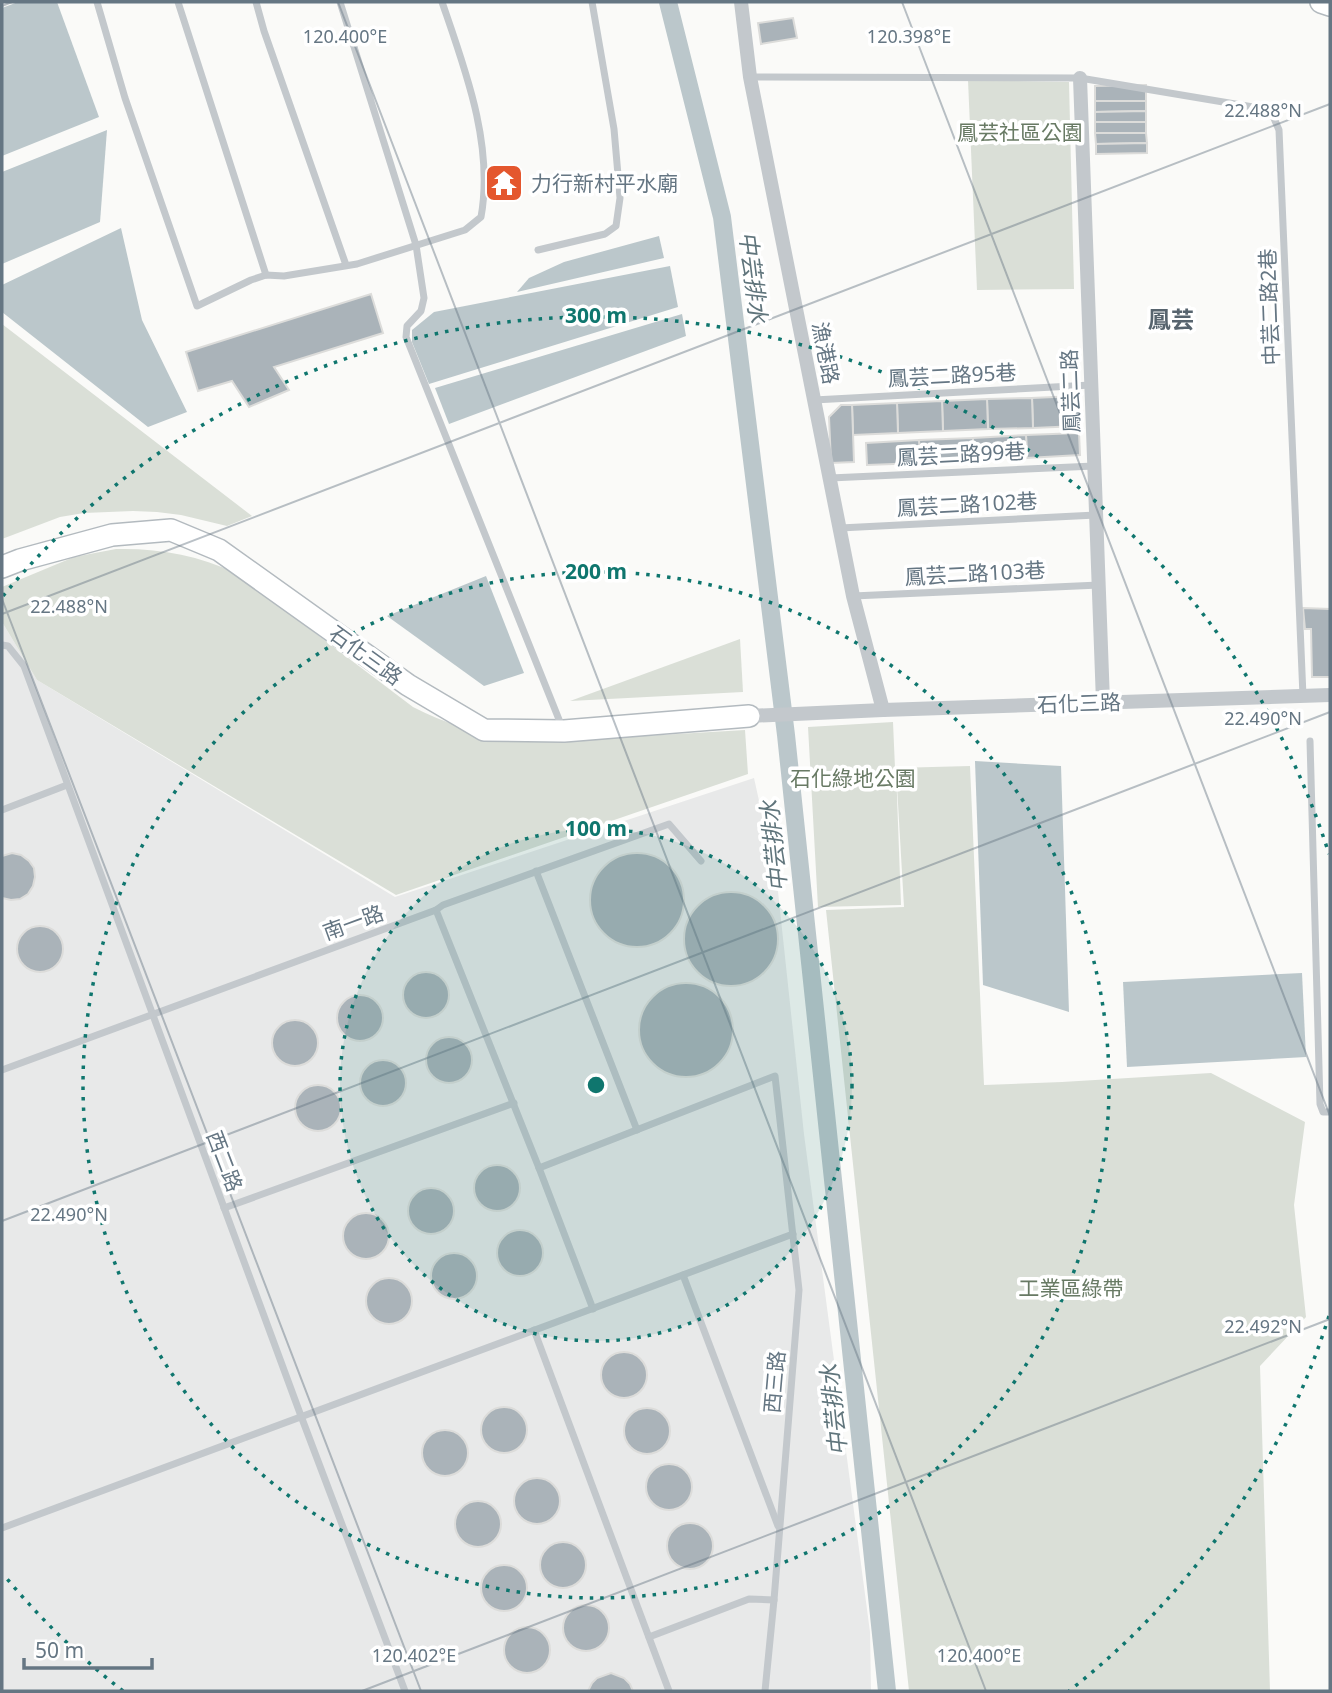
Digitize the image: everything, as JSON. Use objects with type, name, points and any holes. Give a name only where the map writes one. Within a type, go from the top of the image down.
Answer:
[{"type":"street","name":"漁港路","points":[[741,2],[750,77],[853,596],[883,710]]},
{"type":"street","points":[[1321,2],[1330,5]]},
{"type":"street","name":"鳳芸二路","points":[[1080,78],[1103,702]]},
{"type":"street","name":"石化三路","points":[[2,567],[112,535],[171,530],[219,550],[408,685],[484,730],[564,731],[749,716],[1330,695]]},
{"type":"lane","points":[[97,2],[125,98],[197,306],[266,275],[284,276],[357,264],[465,230],[481,217],[485,194],[477,114],[442,2]]},
{"type":"lane","points":[[178,2],[266,275]]},
{"type":"lane","points":[[256,2],[346,265]]},
{"type":"lane","points":[[340,2],[416,245],[425,298],[421,311],[407,326],[406,337],[564,731]]},
{"type":"lane","points":[[538,250],[604,234],[616,226],[620,198],[614,128],[592,2]]},
{"type":"lane","name":"中芸二路2巷","points":[[750,77],[1080,78],[1265,109],[1273,116],[1279,130],[1303,696]]},
{"type":"lane","name":"鳳芸二路95巷","points":[[814,400],[1091,385]]},
{"type":"lane","name":"鳳芸二路99巷","points":[[830,478],[1094,466]]},
{"type":"lane","name":"鳳芸二路102巷","points":[[840,528],[1096,515]]},
{"type":"lane","name":"鳳芸二路103巷","points":[[853,596],[1098,585]]},
{"type":"lane","name":"西二路","points":[[5,645],[24,666],[405,1691]]},
{"type":"lane","points":[[1310,741],[1320,1104],[1323,1112],[1330,1112]]},
{"type":"lane","points":[[2,810],[67,785]]},
{"type":"lane","name":"南一路","points":[[2,1070],[668,824],[701,861]]},
{"type":"lane","points":[[536,871],[637,1130],[539,1168]]},
{"type":"lane","points":[[436,910],[593,1309]]},
{"type":"lane","name":"西三路","points":[[637,1130],[775,1076],[799,1290],[765,1691]]},
{"type":"lane","points":[[224,1208],[514,1103]]},
{"type":"lane","points":[[2,1528],[793,1234]]},
{"type":"lane","points":[[683,1275],[779,1529]]},
{"type":"lane","points":[[534,1330],[669,1691]]},
{"type":"lane","points":[[649,1637],[749,1599],[774,1600]]},
{"type":"shaded area","points":[[18,2],[57,2],[99,117],[2,156],[2,8]]},
{"type":"shaded area","points":[[107,130],[100,222],[2,264],[2,172]]},
{"type":"shaded area","points":[[121,228],[142,320],[187,412],[148,427],[2,312],[2,285]]},
{"type":"shaded area","points":[[659,236],[664,258],[517,292],[529,278],[564,262]]},
{"type":"shaded area","points":[[670,266],[678,307],[429,384],[412,342],[412,330],[434,312]]},
{"type":"shaded area","points":[[682,314],[686,336],[449,424],[435,388]]},
{"type":"shaded area","points":[[486,576],[524,673],[484,686],[387,616]]},
{"type":"shaded area","points":[[2,622],[37,680],[395,897],[754,778],[777,882],[804,1134],[870,1632],[871,1691],[2,1691]]},
{"type":"shaded area","points":[[975,761],[1061,766],[1069,1012],[983,985]]},
{"type":"shaded area","points":[[1302,973],[1306,1057],[1127,1067],[1123,982]]},
{"type":"green space","name":"鳳芸社區公園","points":[[968,80],[1069,82],[1074,289],[977,290]]},
{"type":"green space","points":[[2,324],[252,516],[227,526],[157,512],[84,513],[60,517],[2,539]]},
{"type":"green space","points":[[116,549],[178,554],[236,573],[413,707],[460,727],[508,738],[542,742],[745,730],[748,774],[396,895],[37,680],[2,622],[2,587],[74,557]]},
{"type":"green space","points":[[740,639],[743,692],[570,701]]},
{"type":"green space","name":"工業區綠帶","points":[[893,722],[895,768],[970,766],[984,1085],[1211,1073],[1305,1122],[1294,1205],[1306,1317],[1260,1366],[1270,1691],[909,1691],[826,910],[904,907],[896,769],[901,905],[818,907],[808,727]]},
{"type":"building","points":[[793,18],[797,38],[761,44],[758,23]]},
{"type":"building","points":[[1146,85],[1146,101],[1095,101],[1095,86]]},
{"type":"building","points":[[1095,101],[1146,101],[1146,111],[1095,112]]},
{"type":"building","points":[[1146,111],[1146,122],[1095,122],[1095,112]]},
{"type":"building","points":[[1095,122],[1146,122],[1146,133],[1095,133]]},
{"type":"building","points":[[1095,133],[1146,133],[1147,143],[1096,144]]},
{"type":"building","points":[[1147,143],[1147,153],[1096,154],[1096,144]]},
{"type":"building","points":[[371,294],[383,333],[274,367],[289,390],[249,407],[232,381],[198,391],[186,352]]},
{"type":"building","points":[[1077,396],[1078,426],[1033,428],[1032,398]]},
{"type":"building","points":[[1032,398],[1033,428],[988,429],[987,399]]},
{"type":"building","points":[[987,399],[988,429],[943,431],[942,401]]},
{"type":"building","points":[[942,401],[943,431],[898,433],[897,403]]},
{"type":"building","points":[[897,403],[898,433],[853,435],[852,405]]},
{"type":"building","points":[[841,405],[852,405],[854,462],[831,463],[829,417]]},
{"type":"building","points":[[1079,433],[1080,455],[1027,458],[1026,435]]},
{"type":"building","points":[[1026,435],[1027,458],[973,460],[973,438]]},
{"type":"building","points":[[973,438],[973,460],[920,463],[919,440]]},
{"type":"building","points":[[919,440],[920,463],[867,465],[866,443]]},
{"type":"building","points":[[1303,608],[1330,609],[1330,677],[1312,677],[1311,629],[1305,629]]},
{"type":"building","points":[[12,853],[29,861],[34,868],[35,877],[28,894],[11,900],[2,898],[2,856]]},
{"type":"building","points":[[637,853],[655,856],[670,867],[681,882],[684,900],[681,918],[670,933],[655,944],[637,947],[619,944],[604,933],[593,918],[590,900],[593,882],[604,867],[619,856]]},
{"type":"building","points":[[731,892],[749,895],[764,906],[775,921],[778,939],[775,957],[764,972],[749,983],[731,986],[713,983],[698,972],[687,957],[684,939],[687,921],[698,906],[713,895]]},
{"type":"building","points":[[40,926],[56,933],[63,949],[56,965],[40,972],[24,965],[17,949],[24,933]]},
{"type":"building","points":[[426,972],[442,979],[449,995],[442,1011],[426,1018],[410,1011],[403,995],[410,979]]},
{"type":"building","points":[[686,983],[704,986],[719,997],[730,1012],[733,1030],[730,1048],[719,1063],[704,1074],[686,1077],[668,1074],[653,1063],[642,1048],[639,1030],[642,1012],[653,997],[668,986]]},
{"type":"building","points":[[360,995],[376,1002],[383,1018],[376,1034],[360,1041],[344,1034],[337,1018],[344,1002]]},
{"type":"building","points":[[295,1020],[311,1027],[318,1043],[311,1059],[295,1066],[279,1059],[272,1043],[279,1027]]},
{"type":"building","points":[[449,1037],[465,1044],[472,1060],[465,1076],[449,1083],[433,1076],[426,1060],[433,1044]]},
{"type":"building","points":[[383,1060],[399,1067],[406,1083],[399,1099],[383,1106],[367,1099],[360,1083],[367,1067]]},
{"type":"building","points":[[318,1085],[334,1092],[341,1108],[334,1124],[318,1131],[302,1124],[295,1108],[302,1092]]},
{"type":"building","points":[[497,1165],[513,1172],[520,1188],[513,1204],[497,1211],[481,1204],[474,1188],[481,1172]]},
{"type":"building","points":[[431,1188],[447,1195],[454,1211],[447,1227],[431,1234],[415,1227],[408,1211],[415,1195]]},
{"type":"building","points":[[366,1213],[382,1220],[389,1236],[382,1252],[366,1259],[350,1252],[343,1236],[350,1220]]},
{"type":"building","points":[[520,1230],[536,1237],[543,1253],[536,1269],[520,1276],[504,1269],[497,1253],[504,1237]]},
{"type":"building","points":[[454,1253],[470,1260],[477,1276],[470,1292],[454,1299],[438,1292],[431,1276],[438,1260]]},
{"type":"building","points":[[389,1278],[405,1285],[412,1301],[405,1317],[389,1324],[373,1317],[366,1301],[373,1285]]},
{"type":"building","points":[[624,1352],[641,1358],[647,1375],[641,1392],[624,1398],[607,1392],[601,1375],[607,1358]]},
{"type":"building","points":[[504,1407],[520,1414],[527,1430],[520,1446],[504,1453],[488,1446],[481,1430],[488,1414]]},
{"type":"building","points":[[647,1408],[664,1414],[670,1431],[664,1448],[647,1454],[630,1448],[624,1431],[630,1414]]},
{"type":"building","points":[[445,1430],[461,1437],[468,1453],[461,1469],[445,1476],[429,1469],[422,1453],[429,1437]]},
{"type":"building","points":[[669,1464],[686,1470],[692,1487],[686,1504],[669,1510],[652,1504],[646,1487],[652,1470]]},
{"type":"building","points":[[537,1478],[553,1485],[560,1501],[553,1517],[537,1524],[521,1517],[514,1501],[521,1485]]},
{"type":"building","points":[[478,1501],[494,1508],[501,1524],[494,1540],[478,1547],[462,1540],[455,1524],[462,1508]]},
{"type":"building","points":[[690,1523],[707,1529],[713,1546],[707,1563],[690,1569],[673,1563],[667,1546],[673,1529]]},
{"type":"building","points":[[563,1542],[579,1549],[586,1565],[579,1581],[563,1588],[547,1581],[540,1565],[547,1549]]},
{"type":"building","points":[[504,1565],[520,1572],[527,1588],[520,1604],[504,1611],[488,1604],[481,1588],[488,1572]]},
{"type":"building","points":[[586,1605],[602,1612],[609,1628],[602,1644],[586,1651],[570,1644],[563,1628],[570,1612]]},
{"type":"building","points":[[527,1627],[543,1634],[550,1650],[543,1666],[527,1673],[511,1666],[504,1650],[511,1634]]},
{"type":"building","points":[[611,1673],[624,1678],[633,1691],[588,1691],[597,1678]]},
{"type":"waterway","name":"中芸排水","points":[[668,2],[722,217],[786,735],[887,1691]]},
{"type":"place","name":"力行新村平水廟","points":[[504,183]]},
{"type":"district","name":"鳳芸","points":[[1171,319]]},
{"type":"park label","name":"石化綠地公園","points":[[853,778]]}]
